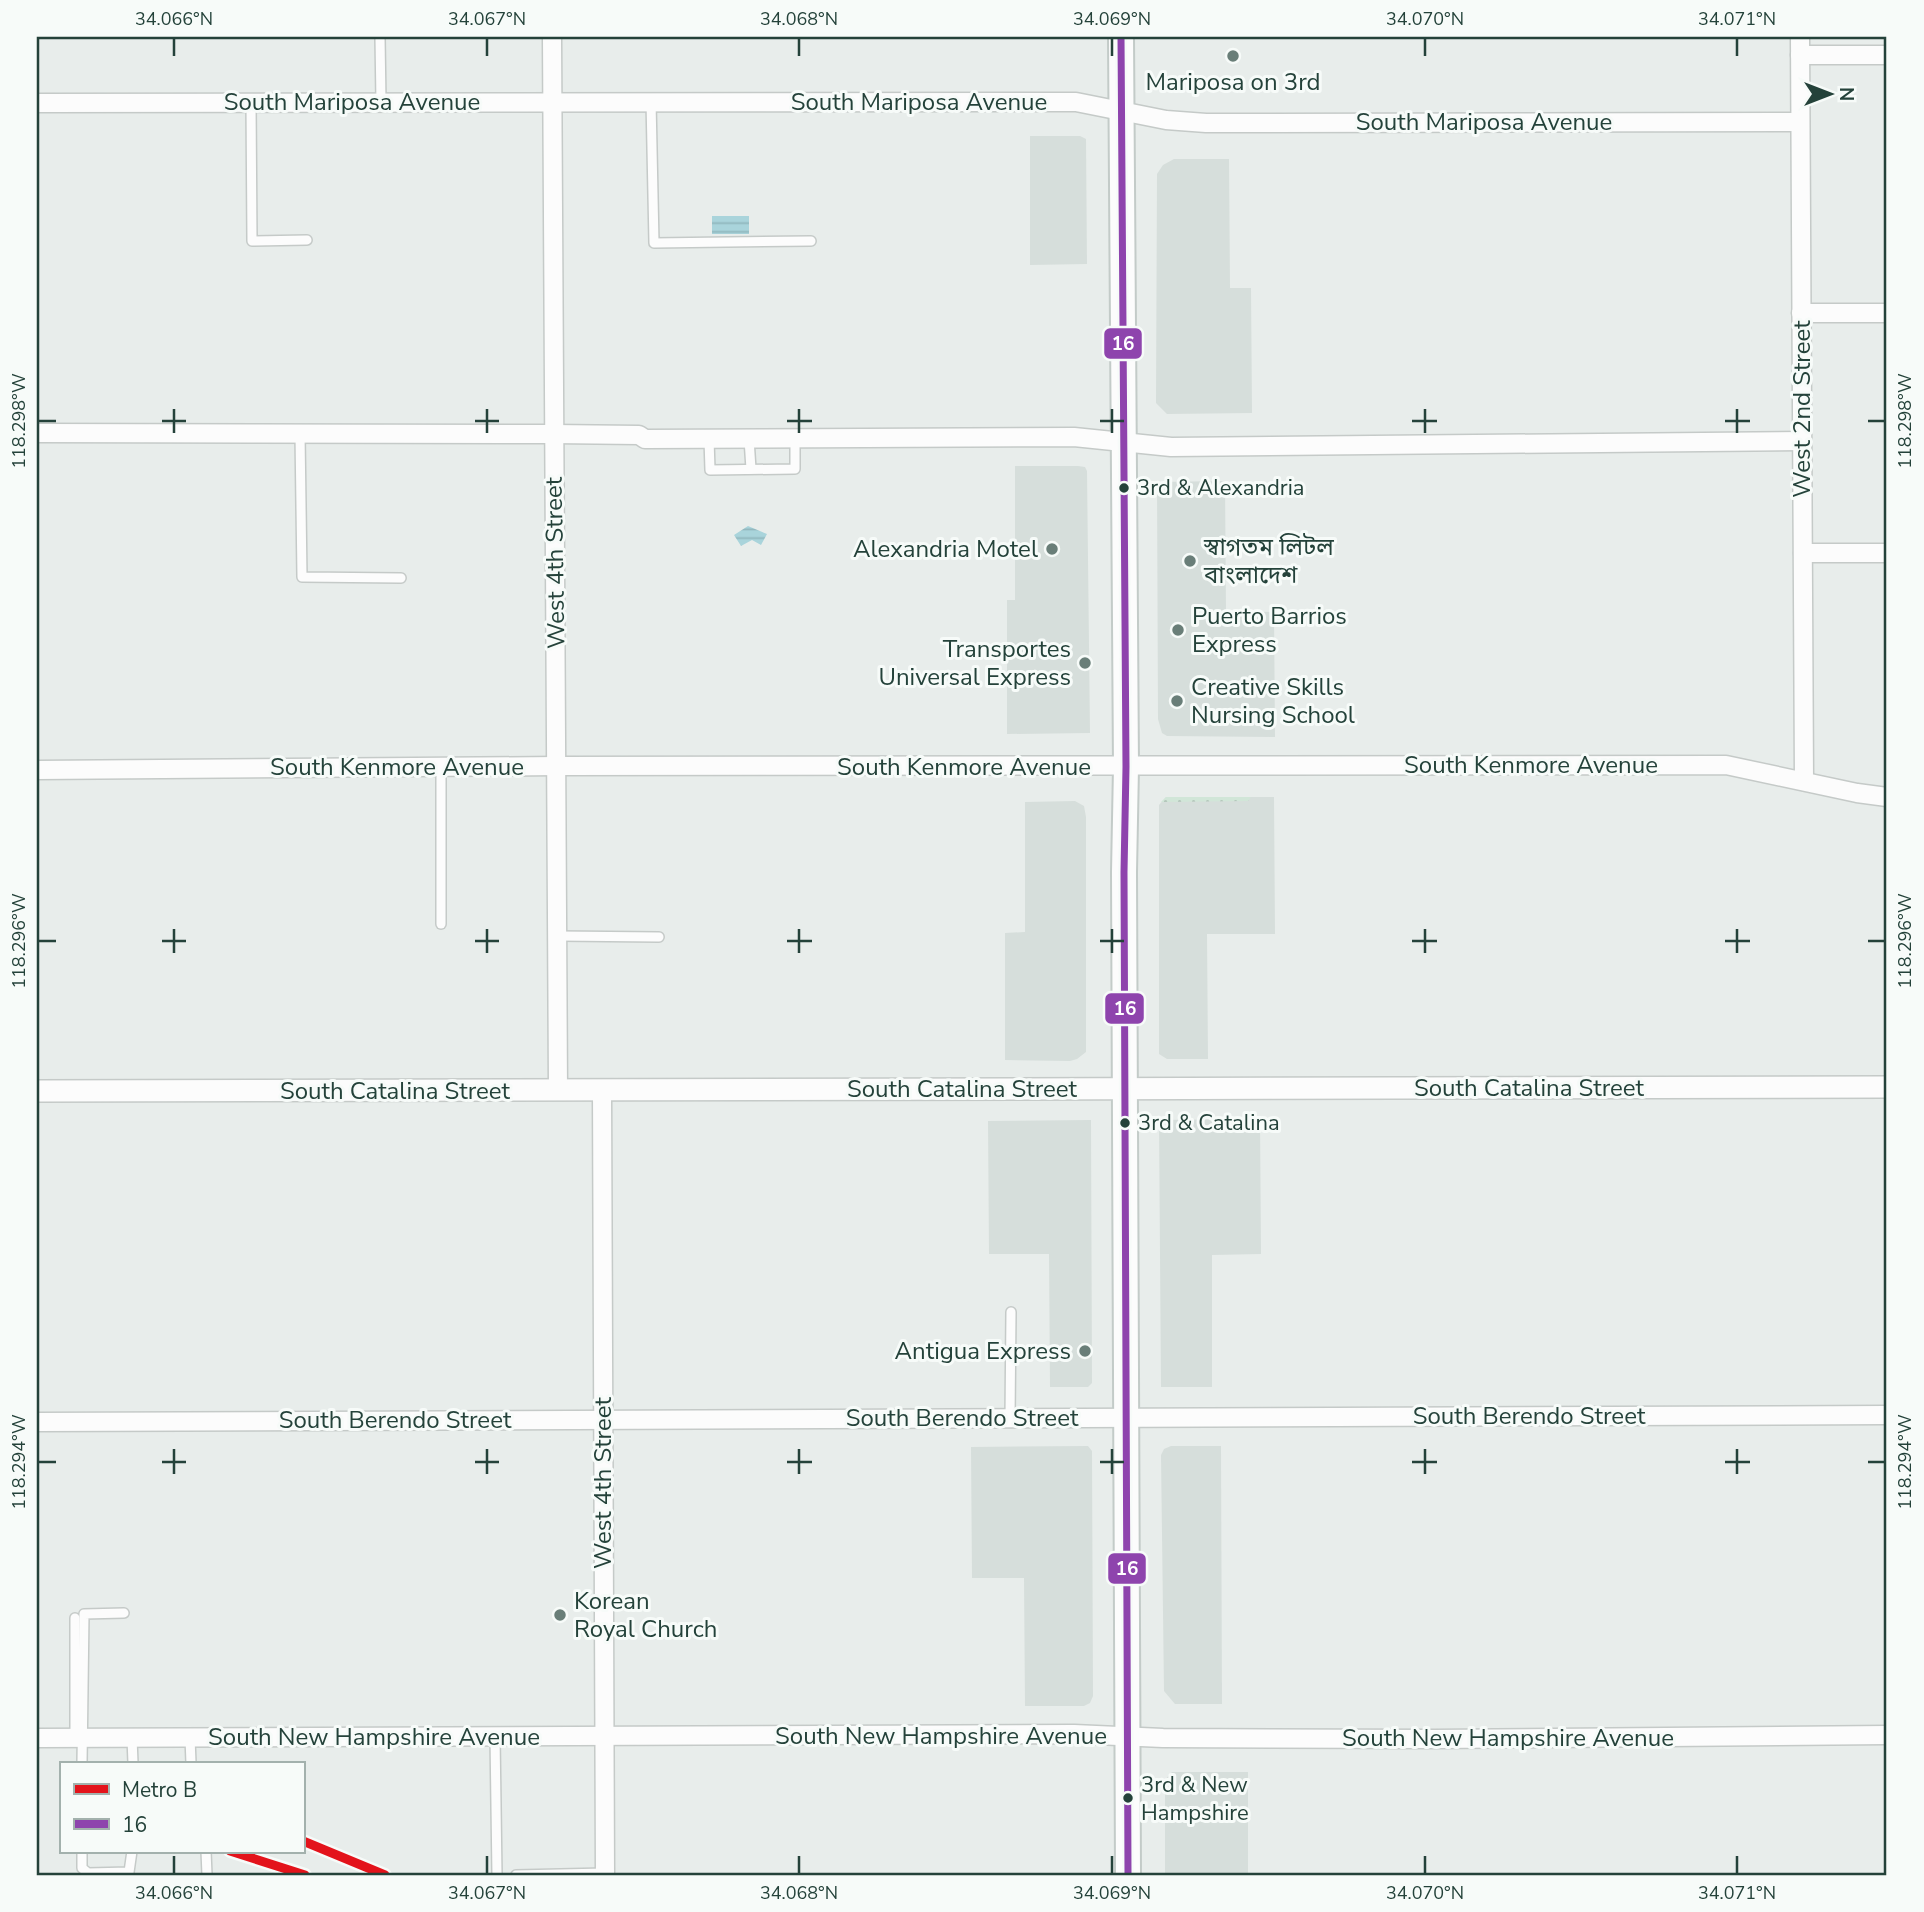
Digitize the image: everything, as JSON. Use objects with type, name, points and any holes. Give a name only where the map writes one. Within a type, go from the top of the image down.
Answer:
[{"type":"main road","points":[[1121,37],[1126,767],[1124,872],[1128,1875]]},
{"type":"street","name":"West 4th Street","points":[[552,37],[558,1090]]},
{"type":"street","name":"West 2nd Street","points":[[1800,37],[1804,781]]},
{"type":"street","points":[[1800,55],[1887,55]]},
{"type":"street","name":"South Mariposa Avenue","points":[[37,103],[1076,102],[1166,120],[1206,122],[1800,122]]},
{"type":"street","points":[[1801,313],[1887,313]]},
{"type":"street","points":[[37,433],[553,434],[639,435],[645,439],[1074,437],[1185,447],[1802,441]]},
{"type":"street","points":[[1803,553],[1887,553]]},
{"type":"street","name":"South Kenmore Avenue","points":[[37,770],[556,766],[1726,765],[1887,797]]},
{"type":"street","name":"South Catalina Street","points":[[37,1091],[1887,1087]]},
{"type":"street","name":"West 4th Street","points":[[601,1090],[605,1874]]},
{"type":"street","name":"South Berendo Street","points":[[37,1422],[1887,1415]]},
{"type":"street","name":"South New Hampshire Avenue","points":[[37,1738],[1074,1734],[1128,1737],[1479,1739],[1887,1735]]},
{"type":"lane","points":[[380,37],[381,102]]},
{"type":"lane","points":[[651,102],[654,243],[811,241]]},
{"type":"lane","points":[[251,103],[252,241],[307,240]]},
{"type":"lane","points":[[300,434],[302,577],[401,578]]},
{"type":"lane","points":[[709,439],[710,470],[795,468],[795,438]]},
{"type":"lane","points":[[749,439],[751,469]]},
{"type":"lane","points":[[441,767],[441,924]]},
{"type":"lane","points":[[558,936],[659,937]]},
{"type":"lane","points":[[1010,1419],[1011,1312]]},
{"type":"lane","points":[[79,1738],[85,1614],[124,1613]]},
{"type":"lane","points":[[75,1618],[82,1762]]},
{"type":"lane","points":[[495,1736],[497,1875]]},
{"type":"lane","points":[[132,1738],[133,1762]]},
{"type":"lane","points":[[190,1738],[191,1762]]},
{"type":"lane","points":[[82,1853],[82,1868],[88,1873],[129,1872],[132,1853]]},
{"type":"lane","points":[[206,1853],[206,1875]]},
{"type":"lane","points":[[516,1875],[605,1874]]},
{"type":"shaded area","points":[[1030,136],[1080,136],[1086,139],[1087,264],[1030,265]]},
{"type":"shaded area","points":[[1174,159],[1229,159],[1230,288],[1251,288],[1252,413],[1167,414],[1156,403],[1157,174],[1163,165]]},
{"type":"shaded area","points":[[1015,466],[1078,466],[1085,467],[1087,471],[1090,733],[1007,734],[1007,600],[1015,600]]},
{"type":"shaded area","points":[[1225,481],[1226,611],[1274,612],[1275,737],[1167,736],[1162,733],[1158,719],[1157,482]]},
{"type":"shaded area","points":[[1166,797],[1274,797],[1275,934],[1207,934],[1208,1059],[1167,1059],[1159,1054],[1159,805]]},
{"type":"shaded area","points":[[1075,801],[1084,806],[1086,817],[1086,1052],[1070,1061],[1005,1060],[1005,933],[1025,932],[1025,802]]},
{"type":"shaded area","points":[[1260,1119],[1261,1254],[1212,1255],[1212,1387],[1161,1387],[1159,1120]]},
{"type":"shaded area","points":[[1091,1120],[1092,1383],[1088,1387],[1050,1387],[1049,1254],[989,1254],[988,1121]]},
{"type":"shaded area","points":[[1088,1446],[1092,1451],[1093,1696],[1090,1703],[1084,1706],[1025,1706],[1024,1578],[972,1578],[971,1447]]},
{"type":"shaded area","points":[[1171,1446],[1221,1446],[1222,1704],[1175,1704],[1164,1691],[1161,1455],[1164,1449]]},
{"type":"shaded area","points":[[1172,1772],[1248,1772],[1248,1875],[1165,1875],[1165,1780]]},
{"type":"green space","points":[[1166,797],[1251,797],[1248,801],[1161,802]]},
{"type":"water","points":[[712,216],[749,216],[749,234],[712,234]]},
{"type":"water","points":[[748,526],[767,534],[761,545],[752,540],[741,546],[734,535]]},
{"type":"metro line","name":"B","points":[[304,1841],[385,1875]]},
{"type":"metro line","name":"B","points":[[236,1853],[305,1875]]},
{"type":"transit line","name":"16","points":[[1121,37],[1126,767],[1124,872],[1128,1875]]},
{"type":"place","name":"Mariposa on 3rd","points":[[1233,56]]},
{"type":"place","name":"3rd & Alexandria","points":[[1124,488]]},
{"type":"place","name":"Alexandria Motel","points":[[1052,549]]},
{"type":"place","name":"স্বাগতম লিটল বাংলাদেশ","points":[[1190,561]]},
{"type":"place","name":"Puerto Barrios Express","points":[[1178,630]]},
{"type":"place","name":"Transportes Universal Express","points":[[1085,663]]},
{"type":"place","name":"Creative Skills Nursing School","points":[[1177,701]]},
{"type":"place","name":"3rd & Catalina","points":[[1125,1123]]},
{"type":"place","name":"Antigua Express","points":[[1085,1351]]},
{"type":"place","name":"Korean Royal Church","points":[[560,1615]]},
{"type":"place","name":"3rd & New Hampshire","points":[[1128,1798]]}]
